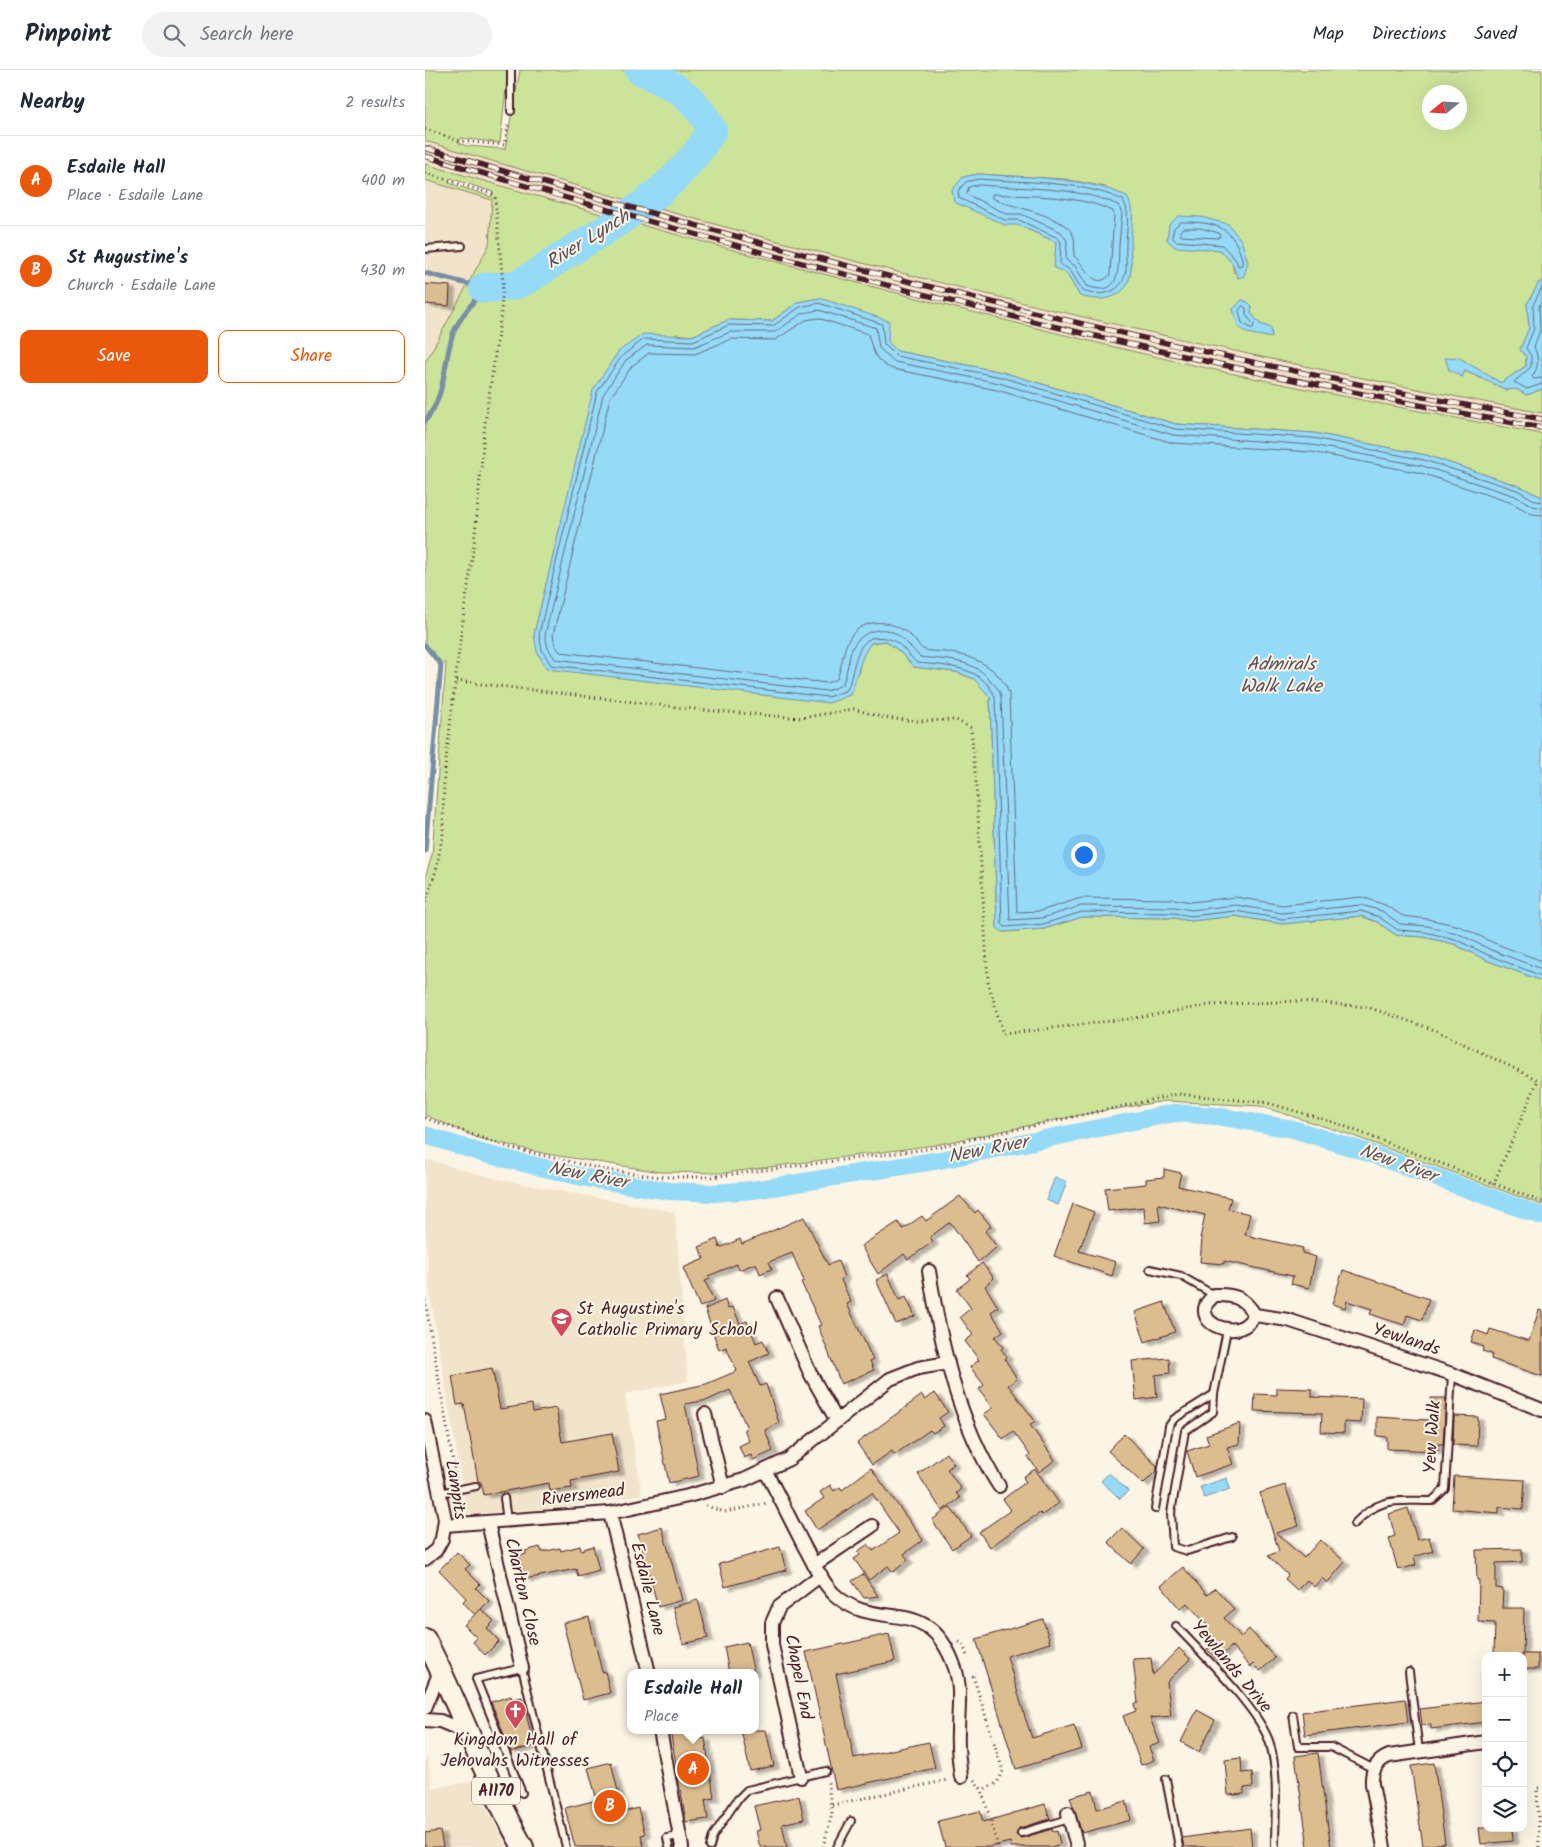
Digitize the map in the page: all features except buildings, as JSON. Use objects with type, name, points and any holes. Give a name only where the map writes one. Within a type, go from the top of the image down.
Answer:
[{"type":"main road","name":"A1170","points":[[425,1640],[441,1669],[523,1847]]},
{"type":"street","points":[[929,1271],[948,1363],[979,1451],[999,1486]]},
{"type":"street","points":[[1236,1295],[1247,1302],[1255,1315],[1247,1325],[1227,1330],[1214,1326],[1206,1316],[1206,1305],[1214,1296],[1236,1295]]},
{"type":"street","points":[[777,1298],[810,1373],[837,1421]]},
{"type":"street","name":"Yewlands","points":[[1255,1315],[1288,1320],[1452,1374],[1542,1410]]},
{"type":"street","name":"Riversmead","points":[[445,1525],[610,1513],[688,1496],[723,1486],[765,1472],[789,1459],[890,1379],[918,1368],[948,1363]]},
{"type":"street","points":[[705,1414],[723,1486]]},
{"type":"street","name":"Lampits","points":[[425,1421],[428,1450],[445,1525],[442,1540],[436,1550],[425,1559]]},
{"type":"street","points":[[765,1472],[829,1588],[849,1604],[875,1613],[919,1621],[933,1631],[946,1648],[958,1681],[958,1743],[961,1777]]},
{"type":"street","name":"Esdaile Lane","points":[[610,1513],[648,1669]]},
{"type":"street","name":"Charlton Close","points":[[488,1523],[522,1668]]},
{"type":"street","name":"Chapel End","points":[[801,1777],[771,1633],[779,1607],[818,1570],[872,1526]]},
{"type":"street","points":[[425,1708],[441,1669]]},
{"type":"street","points":[[425,1720],[440,1721],[471,1734]]},
{"type":"street","points":[[661,1734],[681,1841]]},
{"type":"street","points":[[1384,1847],[1372,1784],[1374,1769],[1382,1759],[1419,1751],[1482,1743]]},
{"type":"street","points":[[1068,1816],[1077,1847]]},
{"type":"lane","points":[[511,70],[511,111]]},
{"type":"lane","points":[[425,249],[462,246]]},
{"type":"lane","points":[[1150,1269],[1181,1276],[1214,1296]]},
{"type":"lane","points":[[1227,1330],[1214,1394],[1213,1412],[1185,1431],[1171,1513],[1173,1547],[1187,1551],[1232,1537]]},
{"type":"lane","name":"Yew Walk","points":[[1355,1524],[1368,1510],[1387,1501],[1432,1501],[1445,1489],[1452,1374]]},
{"type":"lane","points":[[1155,1508],[1169,1426],[1173,1419],[1214,1394]]},
{"type":"lane","points":[[439,1493],[476,1486]]},
{"type":"lane","points":[[504,1498],[507,1521]]},
{"type":"lane","name":"Yewlands Drive","points":[[1176,1626],[1223,1677],[1260,1723],[1266,1734],[1274,1763],[1275,1847]]},
{"type":"lane","points":[[522,1793],[476,1680],[522,1668],[566,1847]]},
{"type":"lane","points":[[1409,1672],[1419,1751]]},
{"type":"lane","points":[[1293,1715],[1298,1747],[1331,1747],[1374,1769]]},
{"type":"lane","points":[[710,1847],[713,1836],[741,1795],[753,1788],[826,1771]]},
{"type":"lane","points":[[1166,1779],[1179,1847]]},
{"type":"lane","points":[[1021,1833],[1068,1816]]},
{"type":"lane","points":[[837,1847],[851,1821]]},
{"type":"lane","points":[[669,1847],[667,1838],[681,1841]]},
{"type":"path","points":[[425,129],[460,141],[504,145],[511,111]]},
{"type":"path","points":[[425,173],[492,194],[495,198],[503,283],[501,313],[485,423],[474,546],[445,776],[443,833],[437,871],[425,903]]},
{"type":"path","points":[[456,681],[702,710],[801,718],[854,709],[885,718],[917,721],[956,720],[971,728],[977,783],[988,981],[1003,1034],[1143,1017],[1209,1005],[1299,1001],[1367,1007],[1435,1030],[1540,1081],[1493,1184]]},
{"type":"path","points":[[425,1118],[454,1130],[511,1148],[601,1169],[660,1176],[711,1177],[927,1149],[1178,1094],[1268,1103],[1333,1122],[1542,1202]]},
{"type":"path","points":[[425,1300],[458,1490]]},
{"type":"path","points":[[688,1496],[714,1510],[725,1512],[781,1500]]},
{"type":"path","points":[[933,1631],[963,1644],[969,1662]]},
{"type":"path","points":[[972,1671],[1003,1771],[997,1782],[982,1790]]},
{"type":"path","points":[[823,1847],[832,1806],[826,1771]]},
{"type":"path","points":[[832,1806],[961,1777],[973,1780],[982,1790],[998,1847]]},
{"type":"path","points":[[1539,1847],[1537,1788],[1542,1788]]},
{"type":"shaded area","points":[[425,141],[672,212],[999,298],[1211,347],[1542,413],[1542,434],[1310,390],[1125,349],[713,246],[425,164]]},
{"type":"shaded area","points":[[425,180],[492,200],[489,245],[425,363]]},
{"type":"shaded area","name":"St Augustine's Catholic Primary School","points":[[425,1159],[497,1179],[675,1212],[688,1381],[625,1394],[642,1495],[555,1508],[467,1514],[430,1295],[425,1220]]},
{"type":"shaded area","points":[[428,1758],[432,1788],[473,1781],[507,1847],[425,1847],[425,1759]]},
{"type":"green space","points":[[425,70],[508,70],[500,143],[461,138],[459,143],[467,146],[505,149],[520,70],[1542,70],[1542,282],[1539,283],[1527,304],[1529,328],[1520,349],[1526,357],[1526,366],[1501,383],[1458,358],[1445,359],[1462,377],[1465,371],[1507,390],[1516,389],[1527,395],[1542,389],[1542,413],[1260,357],[980,292],[840,257],[563,182],[425,141]],"holes":[[[978,174],[1064,179],[1106,187],[1130,246],[1131,270],[1080,296],[1066,273],[1056,242],[1018,225],[963,177]],[[1220,249],[1248,262],[1234,273],[1232,263]],[[1242,300],[1252,306],[1251,313],[1260,324],[1271,328],[1247,333],[1233,309]]]},
{"type":"green space","points":[[425,164],[773,261],[1123,349],[1280,384],[1542,434],[1542,497],[1519,486],[1426,455],[1314,433],[1176,424],[1002,372],[897,351],[888,342],[820,298],[798,302],[772,321],[728,320],[692,336],[676,334],[560,528],[534,634],[858,675],[862,654],[871,643],[886,641],[899,651],[914,667],[956,672],[975,679],[990,697],[997,927],[1003,932],[1044,929],[1082,917],[1174,918],[1191,921],[1235,916],[1282,924],[1361,916],[1377,922],[1396,935],[1424,937],[1454,944],[1486,960],[1542,981],[1542,1205],[1345,1133],[1260,1106],[1165,1101],[1090,1113],[935,1145],[724,1173],[660,1172],[547,1154],[478,1138],[425,1115],[425,878],[432,855],[446,663],[438,663],[425,648],[425,363],[489,245],[492,200],[425,180]],"holes":[[[450,178],[493,192],[492,197],[449,183]]]},
{"type":"water","points":[[978,174],[1072,181],[1109,189],[1127,196],[1130,203],[1132,220],[1131,269],[1126,287],[1120,293],[1106,298],[1098,299],[1080,296],[1066,273],[1054,268],[1056,242],[1018,225],[1005,225],[954,202],[952,190],[963,177]]},
{"type":"water","points":[[1178,216],[1201,217],[1228,224],[1241,240],[1248,262],[1244,276],[1238,278],[1232,263],[1220,250],[1175,247],[1167,240],[1169,225]]},
{"type":"water","points":[[1539,282],[1542,282],[1542,389],[1527,395],[1516,389],[1507,390],[1465,371],[1462,377],[1449,370],[1445,358],[1458,357],[1501,383],[1526,366],[1526,357],[1520,349],[1529,328],[1527,304]]},
{"type":"water","name":"Admirals Walk Lake","points":[[820,298],[889,321],[888,342],[897,351],[1002,372],[1176,424],[1314,433],[1426,455],[1519,486],[1542,497],[1542,981],[1486,960],[1454,944],[1424,937],[1396,935],[1377,922],[1361,916],[1282,924],[1235,916],[1191,921],[1174,918],[1082,917],[1044,929],[1003,932],[997,928],[990,697],[974,679],[956,672],[914,667],[899,651],[886,641],[871,643],[867,649],[850,695],[829,703],[547,669],[537,652],[534,634],[593,390],[618,352],[643,334],[692,336],[728,320],[772,321],[798,302]]},
{"type":"water","points":[[1242,300],[1252,306],[1251,313],[1260,324],[1271,328],[1272,338],[1247,333],[1238,327],[1233,309]]},
{"type":"water","points":[[1055,1177],[1067,1182],[1058,1205],[1046,1200]]},
{"type":"water","points":[[1109,1473],[1128,1491],[1120,1499],[1101,1481]]},
{"type":"water","points":[[1227,1478],[1230,1489],[1204,1498],[1200,1487]]},
{"type":"waterway","name":"River Lynch","points":[[484,288],[517,284],[608,228],[648,201],[666,186],[698,151],[712,130],[698,108],[674,87],[640,70]]},
{"type":"waterway","name":"River Lynch","points":[[425,273],[484,288],[454,331],[437,401],[425,421]]},
{"type":"waterway","name":"River Lynch","points":[[425,645],[441,665],[425,851]]},
{"type":"waterway","name":"New River","points":[[425,1135],[485,1154],[587,1178],[670,1191],[713,1193],[753,1190],[940,1160],[1174,1113],[1216,1116],[1293,1129],[1363,1151],[1542,1216]]},
{"type":"railway","points":[[425,148],[701,227],[840,264],[1119,333],[1401,393],[1542,419]]},
{"type":"railway","points":[[425,156],[701,236],[980,308],[1260,373],[1542,428]]},
{"type":"place","name":"St Augustine's Catholic Primary School","points":[[561,1338]]},
{"type":"place","name":"Kingdom Hall of Jehovahs Witnesses","points":[[515,1729]]},
{"type":"place","name":"Esdaile Hall","points":[[693,1769]]},
{"type":"place","name":"St Augustine's","points":[[610,1806]]}]
